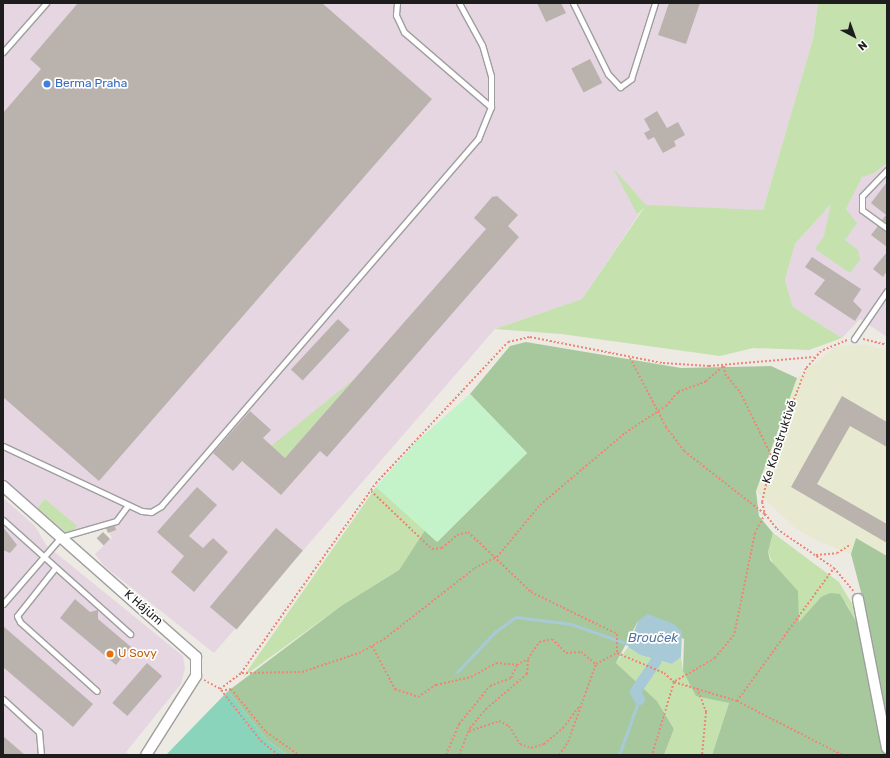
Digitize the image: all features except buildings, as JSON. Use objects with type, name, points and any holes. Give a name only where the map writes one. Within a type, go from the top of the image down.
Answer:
[{"type":"street","name":"K Hájům","points":[[3,486],[191,650],[198,664],[196,676]]},
{"type":"street","points":[[858,599],[887,748]]},
{"type":"street","points":[[146,755],[196,676]]},
{"type":"lane","points":[[3,52],[46,3]]},
{"type":"lane","points":[[397,3],[397,20],[404,32],[491,107]]},
{"type":"lane","points":[[3,446],[147,512],[161,506],[466,156],[486,124],[491,107],[488,61],[459,3]]},
{"type":"lane","points":[[573,3],[608,74],[620,87],[631,79],[655,3]]},
{"type":"lane","points":[[887,170],[862,196],[862,210],[887,228]]},
{"type":"lane","points":[[854,339],[887,291]]},
{"type":"lane","points":[[3,604],[61,537],[116,521],[128,504]]},
{"type":"lane","points":[[3,520],[130,634]]},
{"type":"lane","points":[[55,568],[17,616],[20,622],[97,691]]},
{"type":"lane","points":[[3,699],[39,732],[41,755]]},
{"type":"path","points":[[221,690],[241,673],[371,491],[476,373],[508,342],[530,337],[630,357],[724,366],[814,357],[829,345],[854,339],[887,345]]},
{"type":"path","points":[[630,357],[657,412],[684,451],[765,514],[792,542],[834,568],[858,599]]},
{"type":"path","name":"Ke Konstruktivě","points":[[765,514],[764,489],[772,458],[801,380],[814,357]]},
{"type":"path","points":[[241,673],[302,672],[372,646],[475,568],[498,557],[540,505],[625,432],[657,412],[678,392],[706,381],[724,366]]},
{"type":"path","points":[[724,366],[725,374],[740,392],[772,458]]},
{"type":"path","points":[[371,491],[432,550],[442,548],[457,535],[468,532],[498,557],[531,592],[616,634],[617,654]]},
{"type":"path","points":[[652,755],[674,682],[715,658],[734,635],[755,533],[765,514]]},
{"type":"path","points":[[814,556],[837,553],[850,545]]},
{"type":"path","points":[[737,701],[834,568]]},
{"type":"path","points":[[459,755],[469,731],[486,709],[527,674],[528,659],[538,642],[552,639],[566,653],[581,652],[596,664]]},
{"type":"path","points":[[372,646],[395,689],[418,697],[436,685],[471,677],[496,663],[517,665],[528,659]]},
{"type":"path","points":[[559,755],[568,742],[596,664],[617,654],[651,667],[674,682],[737,701],[842,755]]},
{"type":"path","points":[[446,755],[460,724],[471,710],[490,686],[511,678],[517,665]]},
{"type":"path","points":[[196,676],[221,690],[261,741],[278,755]]},
{"type":"path","points":[[697,688],[706,712],[702,755]]},
{"type":"path","points":[[221,690],[231,689],[266,732],[299,755]]},
{"type":"path","points":[[469,731],[499,721],[509,726],[520,744],[531,748],[544,744],[563,728],[582,704]]},
{"type":"shaded area","points":[[3,3],[818,3],[813,39],[763,210],[643,208],[582,299],[495,329],[214,653],[104,566],[95,554],[112,538],[104,522],[68,535],[3,478]]},
{"type":"shaded area","points":[[887,34],[887,337],[860,319],[842,338],[793,307],[785,280],[795,244],[832,203]]},
{"type":"shaded area","points":[[3,498],[35,526],[46,545],[183,656],[185,668],[181,684],[126,752],[130,755],[3,755]]},
{"type":"green space","points":[[818,3],[887,3],[887,163],[874,173],[862,177],[846,209],[857,223],[845,240],[858,250],[860,260],[850,273],[815,249],[824,236],[831,204],[795,244],[785,280],[793,307],[842,338],[809,350],[753,348],[720,356],[561,334],[495,329],[582,299],[644,208],[637,214],[613,168],[646,205],[763,210],[813,39]]},
{"type":"green space","points":[[526,342],[681,368],[771,366],[797,378],[756,491],[759,516],[773,533],[768,552],[770,560],[798,591],[799,622],[821,597],[830,593],[840,594],[856,621],[861,592],[851,554],[856,538],[887,556],[887,755],[712,755],[729,703],[696,696],[683,671],[684,639],[638,621],[616,663],[657,701],[674,729],[664,755],[287,755],[267,740],[228,691],[341,606],[399,570],[425,530],[438,541],[527,453],[470,394],[510,346]]},
{"type":"green space","points":[[866,344],[887,351],[887,556],[856,538],[851,554],[815,540],[794,527],[756,491],[797,378],[835,347]]},
{"type":"green space","points":[[354,379],[285,458],[271,446]]},
{"type":"green space","points":[[470,394],[527,453],[437,542],[376,487],[417,441]]},
{"type":"green space","points":[[376,487],[425,530],[399,570],[341,606],[243,677]]},
{"type":"green space","points":[[45,499],[77,526],[69,535],[37,508]]},
{"type":"green space","points":[[773,533],[839,582],[857,612],[856,621],[846,603],[821,597],[799,623],[768,552]]},
{"type":"green space","points":[[628,647],[640,655],[672,664],[681,657],[683,671],[729,703],[712,755],[664,755],[674,729],[657,701],[616,663]]},
{"type":"green space","points":[[228,691],[267,740],[287,755],[166,755]]},
{"type":"water","name":"Brouček","points":[[648,614],[674,624],[682,632],[681,657],[672,664],[640,655],[628,647],[638,621]]},
{"type":"waterway","points":[[457,672],[495,632],[516,617],[571,624],[631,645]]},
{"type":"waterway","points":[[639,699],[635,691],[656,660]]},
{"type":"waterway","points":[[619,755],[639,699]]},
{"type":"place","name":"Berma Praha","points":[[47,84]]},
{"type":"place","name":"U Sovy","points":[[110,654]]}]
